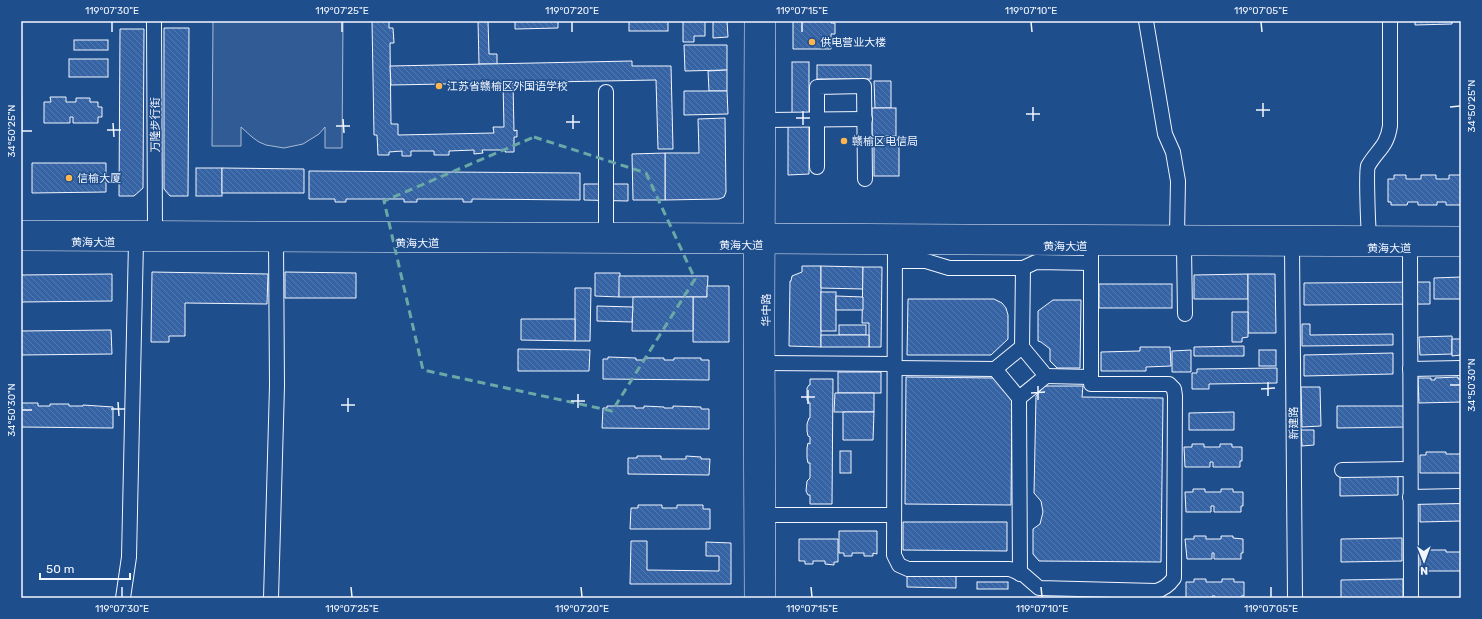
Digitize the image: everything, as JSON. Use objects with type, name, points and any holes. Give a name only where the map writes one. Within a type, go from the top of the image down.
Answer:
[{"type":"main road","name":"华中路","points":[[753,21],[759,238],[766,364],[766,598]]},
{"type":"main road","name":"华中路","points":[[753,598],[759,238],[766,120],[767,21]]},
{"type":"main road","name":"黄海大道","points":[[21,229],[606,231],[759,238],[895,253],[1091,255],[1181,240],[1292,248],[1461,248]]},
{"type":"main road","name":"黄海大道","points":[[21,242],[276,243],[759,238],[1181,240],[1369,234],[1461,234]]},
{"type":"street","name":"万隆步行街","points":[[154,21],[155,229]]},
{"type":"street","points":[[1146,21],[1165,134],[1173,152],[1178,181],[1184,314]]},
{"type":"street","points":[[1369,234],[1367,167],[1386,143],[1389,136],[1390,126],[1390,21]]},
{"type":"street","points":[[817,167],[817,87],[864,86],[865,179]]},
{"type":"street","points":[[606,92],[606,231]]},
{"type":"street","points":[[766,120],[865,119]]},
{"type":"street","points":[[123,598],[129,557],[136,242]]},
{"type":"street","points":[[271,598],[278,386],[276,243]]},
{"type":"street","name":"新建路","points":[[1292,248],[1295,598]]},
{"type":"street","points":[[1410,248],[1411,598]]},
{"type":"street","points":[[895,253],[949,268],[1023,268],[1036,262],[1091,255],[1091,384],[1169,384],[1174,389],[1174,578],[1170,584],[1162,590],[1039,588],[1020,574],[1010,570],[908,569],[900,565],[894,555],[895,253]]},
{"type":"street","points":[[1023,268],[1022,347],[1046,376]]},
{"type":"street","points":[[766,364],[995,369],[1022,347]]},
{"type":"street","points":[[1410,369],[1461,368]]},
{"type":"street","points":[[995,369],[1019,398],[1020,574]]},
{"type":"street","points":[[1019,398],[1046,376],[1091,377]]},
{"type":"street","points":[[1342,470],[1410,469]]},
{"type":"street","points":[[1410,497],[1461,496]]},
{"type":"street","points":[[767,515],[894,515]]},
{"type":"highlighted area","points":[[534,137],[646,173],[695,279],[612,411],[423,370],[384,201]]},
{"type":"shaded area","points":[[213,21],[343,21],[342,148],[325,148],[325,127],[319,134],[303,144],[284,148],[266,145],[259,142],[241,127],[241,146],[212,146]]},
{"type":"building","points":[[372,21],[389,21],[389,28],[393,28],[394,43],[390,43],[391,124],[398,124],[398,135],[494,133],[493,127],[504,127],[503,83],[513,83],[514,131],[517,130],[517,137],[514,137],[514,152],[505,152],[505,150],[482,150],[483,153],[474,154],[474,150],[449,151],[449,155],[434,155],[434,151],[411,151],[411,156],[402,156],[402,151],[389,152],[389,155],[378,155],[377,135],[374,135]]},
{"type":"building","points":[[478,21],[488,21],[489,54],[497,54],[497,64],[479,64]]},
{"type":"building","points":[[515,21],[558,21],[558,28],[515,29]]},
{"type":"building","points":[[629,21],[668,21],[668,31],[629,31]]},
{"type":"building","points":[[683,21],[705,21],[705,36],[694,36],[694,42],[683,42]]},
{"type":"building","points":[[713,21],[727,21],[728,37],[713,38]]},
{"type":"building","name":"供电营业大楼","points":[[793,21],[831,21],[831,23],[835,23],[835,34],[831,34],[831,49],[793,49]]},
{"type":"building","points":[[1415,21],[1452,21],[1452,24],[1415,25]]},
{"type":"building","points":[[164,28],[189,28],[188,196],[170,196],[164,189]]},
{"type":"building","points":[[120,29],[144,29],[143,188],[134,196],[119,196]]},
{"type":"building","points":[[74,40],[108,40],[108,50],[74,50]]},
{"type":"building","points":[[684,45],[727,45],[727,70],[685,71]]},
{"type":"building","points":[[21,49],[22,130],[21,130]]},
{"type":"building","points":[[69,59],[108,59],[108,77],[69,77]]},
{"type":"building","points":[[632,61],[632,66],[671,66],[673,149],[658,149],[656,80],[391,85],[390,66]]},
{"type":"building","points":[[792,62],[809,62],[809,114],[792,114]]},
{"type":"building","points":[[817,65],[871,65],[871,79],[817,79]]},
{"type":"building","points":[[727,70],[727,91],[709,91],[708,71]]},
{"type":"building","points":[[874,81],[891,81],[891,108],[875,108]]},
{"type":"building","points":[[684,91],[727,91],[728,114],[684,115]]},
{"type":"building","points":[[50,97],[66,97],[66,102],[76,102],[76,98],[90,98],[90,102],[98,102],[98,107],[102,107],[102,117],[98,117],[98,123],[73,123],[73,117],[70,117],[70,123],[44,123],[44,102],[51,102]]},
{"type":"building","points":[[872,108],[896,108],[896,136],[872,136]]},
{"type":"building","points":[[725,118],[726,192],[724,197],[719,199],[665,200],[665,153],[699,153],[698,119]]},
{"type":"building","points":[[788,125],[809,125],[809,174],[788,175]]},
{"type":"building","points":[[874,138],[899,138],[899,176],[874,176]]},
{"type":"building","points":[[665,153],[665,200],[633,200],[632,154]]},
{"type":"building","name":"信榆大厦","points":[[32,163],[106,163],[106,192],[32,193]]},
{"type":"building","points":[[196,168],[222,168],[222,196],[196,196]]},
{"type":"building","points":[[222,168],[304,169],[304,193],[222,193]]},
{"type":"building","points":[[309,171],[580,173],[580,200],[472,199],[472,202],[463,202],[463,199],[417,199],[417,202],[404,202],[404,199],[346,199],[346,202],[335,202],[335,199],[309,199]]},
{"type":"building","points":[[1394,175],[1406,175],[1406,179],[1421,179],[1421,175],[1436,175],[1436,179],[1449,179],[1449,175],[1461,175],[1461,205],[1446,205],[1446,202],[1437,202],[1437,205],[1418,205],[1418,202],[1408,202],[1407,205],[1391,205],[1391,202],[1388,202],[1388,179],[1394,179]]},
{"type":"building","points":[[584,184],[628,184],[628,201],[584,200]]},
{"type":"building","points":[[802,266],[821,266],[821,347],[789,346],[790,281],[792,276],[802,272]]},
{"type":"building","points":[[821,266],[863,267],[863,289],[821,288]]},
{"type":"building","points":[[863,267],[882,267],[881,347],[869,347],[869,323],[862,323]]},
{"type":"building","points":[[152,272],[268,274],[267,304],[185,303],[185,336],[169,336],[169,342],[151,342]]},
{"type":"building","points":[[285,272],[356,273],[356,298],[285,298]]},
{"type":"building","points":[[595,273],[620,273],[619,297],[595,296]]},
{"type":"building","points":[[112,274],[112,301],[21,302],[21,275]]},
{"type":"building","points":[[1248,274],[1248,299],[1194,299],[1194,275]]},
{"type":"building","points":[[1248,274],[1275,274],[1276,333],[1248,333]]},
{"type":"building","points":[[619,276],[708,276],[707,297],[619,297]]},
{"type":"building","points":[[1461,277],[1461,299],[1434,299],[1434,278]]},
{"type":"building","points":[[1430,282],[1430,304],[1304,305],[1304,283]]},
{"type":"building","points":[[1099,284],[1172,284],[1172,308],[1099,308]]},
{"type":"building","points":[[707,286],[729,286],[729,342],[693,342],[693,297],[707,297]]},
{"type":"building","points":[[575,288],[591,288],[590,341],[575,341]]},
{"type":"building","points":[[821,292],[836,292],[836,331],[821,331]]},
{"type":"building","points":[[836,296],[863,297],[863,310],[836,310]]},
{"type":"building","points":[[633,297],[693,297],[693,331],[632,331]]},
{"type":"building","points":[[908,299],[994,299],[1002,303],[1006,308],[1008,315],[1008,339],[991,355],[907,355]]},
{"type":"building","points":[[1053,300],[1081,300],[1080,368],[1057,368],[1050,361],[1050,349],[1038,341],[1038,311]]},
{"type":"building","points":[[597,306],[633,307],[632,322],[597,321]]},
{"type":"building","points":[[1232,312],[1248,312],[1248,337],[1242,338],[1242,342],[1232,342]]},
{"type":"building","points":[[521,319],[575,319],[575,341],[521,340]]},
{"type":"building","points":[[1302,324],[1310,324],[1310,335],[1393,334],[1393,345],[1302,346]]},
{"type":"building","points":[[839,325],[866,325],[866,335],[839,335]]},
{"type":"building","points":[[111,330],[112,354],[21,355],[21,331]]},
{"type":"building","points":[[821,335],[869,335],[869,347],[821,347]]},
{"type":"building","points":[[1452,336],[1452,354],[1420,355],[1419,337]]},
{"type":"building","points":[[1452,339],[1461,339],[1461,355],[1452,356]]},
{"type":"building","points":[[1244,346],[1244,356],[1194,356],[1194,347]]},
{"type":"building","points":[[1140,347],[1170,347],[1171,366],[1146,367],[1146,371],[1101,371],[1101,352],[1140,351]]},
{"type":"building","points":[[518,349],[590,350],[589,371],[518,371]]},
{"type":"building","points":[[1191,350],[1191,372],[1172,372],[1172,351]]},
{"type":"building","points":[[1259,350],[1276,350],[1276,366],[1259,366]]},
{"type":"building","points":[[1393,353],[1393,374],[1304,376],[1304,355]]},
{"type":"building","points":[[608,357],[636,358],[636,360],[644,360],[644,358],[664,358],[664,360],[674,360],[674,358],[701,358],[701,360],[709,360],[709,380],[603,379],[603,359],[608,359]]},
{"type":"building","points":[[1277,368],[1277,383],[1209,384],[1209,389],[1192,389],[1192,373],[1197,373],[1197,369]]},
{"type":"building","points":[[838,372],[881,372],[881,393],[838,393]]},
{"type":"building","points":[[906,377],[994,378],[1012,400],[1011,505],[905,504]]},
{"type":"building","points":[[1458,377],[1458,379],[1461,379],[1461,402],[1419,403],[1418,378],[1431,378],[1431,380],[1435,380],[1435,378]]},
{"type":"building","points":[[810,379],[833,379],[832,504],[810,504],[810,495],[808,495],[806,491],[807,481],[810,478],[810,463],[808,463],[807,458],[807,448],[808,443],[810,444],[810,437],[808,436],[807,424],[810,418],[810,403],[807,400],[807,388],[810,385]]},
{"type":"building","points":[[1044,386],[1083,386],[1082,397],[1163,398],[1161,562],[1039,561],[1033,554],[1033,529],[1040,524],[1043,512],[1041,501],[1034,493],[1036,396]]},
{"type":"building","points":[[1301,387],[1320,387],[1321,426],[1302,427]]},
{"type":"building","points":[[835,393],[874,393],[874,412],[834,412]]},
{"type":"building","points":[[21,403],[38,403],[38,406],[50,406],[50,404],[69,404],[69,406],[83,405],[113,407],[113,428],[21,427]]},
{"type":"building","points":[[607,406],[635,406],[635,408],[644,408],[644,406],[664,408],[673,408],[673,406],[701,407],[701,409],[709,409],[709,429],[602,428],[603,408],[607,408]]},
{"type":"building","points":[[1337,406],[1405,406],[1405,427],[1337,428]]},
{"type":"building","points":[[843,412],[874,412],[873,440],[843,440]]},
{"type":"building","points":[[1234,412],[1234,430],[1189,430],[1189,413]]},
{"type":"building","points":[[1301,430],[1314,430],[1314,445],[1302,446]]},
{"type":"building","points":[[1192,444],[1204,444],[1204,447],[1220,447],[1220,444],[1232,444],[1232,447],[1242,447],[1242,461],[1240,461],[1240,467],[1213,467],[1213,462],[1210,462],[1210,467],[1185,467],[1184,447],[1192,447]]},
{"type":"building","points":[[840,451],[851,451],[851,473],[840,473]]},
{"type":"building","points":[[1426,452],[1461,454],[1461,473],[1420,473],[1420,455],[1426,455]]},
{"type":"building","points":[[637,456],[661,456],[661,459],[686,459],[686,456],[710,459],[709,475],[628,474],[628,458],[637,458]]},
{"type":"building","points":[[1340,476],[1398,476],[1398,495],[1340,496]]},
{"type":"building","points":[[1193,489],[1205,489],[1205,492],[1221,492],[1221,489],[1233,489],[1233,492],[1243,492],[1243,506],[1241,506],[1241,512],[1214,512],[1214,506],[1211,506],[1211,512],[1186,512],[1185,492],[1193,492]]},
{"type":"building","points":[[1420,503],[1461,503],[1461,521],[1420,522]]},
{"type":"building","points":[[638,505],[662,505],[662,508],[677,508],[677,505],[703,505],[703,509],[710,509],[710,529],[630,529],[631,508],[638,508]]},
{"type":"building","points":[[903,522],[1007,522],[1007,551],[903,550]]},
{"type":"building","points":[[839,531],[877,531],[877,554],[873,553],[873,556],[864,556],[864,553],[852,553],[852,556],[844,556],[844,553],[839,553]]},
{"type":"building","points":[[1194,536],[1206,536],[1206,539],[1221,539],[1221,536],[1233,536],[1233,538],[1243,539],[1243,553],[1241,553],[1241,559],[1214,559],[1214,553],[1212,553],[1212,559],[1187,559],[1185,539],[1194,539]]},
{"type":"building","points":[[1402,538],[1402,561],[1341,562],[1341,539]]},
{"type":"building","points":[[799,539],[838,539],[838,562],[834,562],[834,565],[825,564],[825,561],[813,561],[813,564],[805,564],[805,561],[799,561]]},
{"type":"building","points":[[631,541],[647,541],[647,570],[719,571],[719,556],[706,556],[706,542],[731,543],[731,584],[630,584]]},
{"type":"building","points":[[1426,550],[1461,552],[1461,571],[1420,571],[1420,553],[1426,553]]},
{"type":"building","points":[[907,575],[956,576],[956,588],[907,587]]},
{"type":"building","points":[[1194,579],[1206,579],[1206,582],[1222,582],[1222,579],[1234,579],[1234,582],[1244,582],[1244,596],[1241,596],[1241,598],[1215,598],[1215,596],[1212,596],[1212,598],[1187,598],[1186,582],[1194,582]]},
{"type":"building","points":[[1403,579],[1403,598],[1341,598],[1341,580]]},
{"type":"building","points":[[977,582],[1008,582],[1008,589],[977,589]]},
{"type":"place","name":"供电营业大楼","points":[[812,42]]},
{"type":"place","name":"江苏省赣榆区外国语学校","points":[[439,86]]},
{"type":"place","name":"赣榆区电信局","points":[[844,141]]},
{"type":"place","name":"信榆大厦","points":[[69,178]]}]
